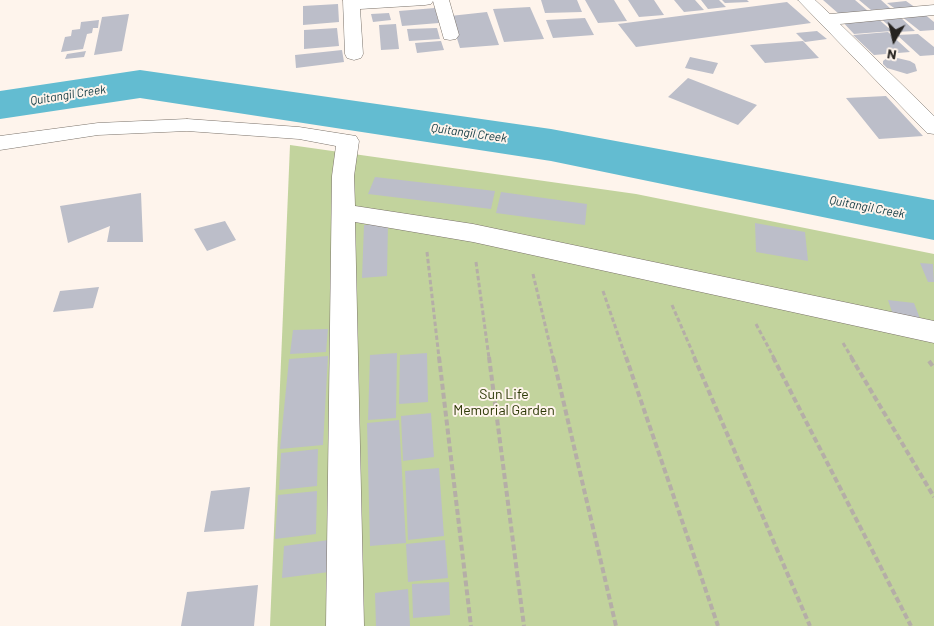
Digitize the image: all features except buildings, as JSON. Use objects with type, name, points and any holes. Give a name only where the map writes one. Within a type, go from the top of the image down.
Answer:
[{"type":"street","points":[[354,54],[351,3],[425,0]]},
{"type":"street","points":[[441,0],[450,35]]},
{"type":"street","points":[[806,0],[934,128]]},
{"type":"street","points":[[826,20],[934,10]]},
{"type":"street","points":[[0,143],[98,129],[187,125],[299,133],[348,141],[343,176],[345,626]]},
{"type":"street","points":[[343,212],[472,233],[934,332]]},
{"type":"path","points":[[424,224],[471,626]]},
{"type":"path","points":[[472,233],[524,626]]},
{"type":"path","points":[[526,244],[616,626]]},
{"type":"path","points":[[592,259],[718,626]]},
{"type":"path","points":[[658,273],[810,626]]},
{"type":"path","points":[[739,290],[911,626]]},
{"type":"path","points":[[822,308],[934,497]]},
{"type":"green space","name":"Sun Life Memorial Garden","points":[[290,145],[636,194],[934,254],[934,626],[270,626]]},
{"type":"waterway","name":"Quitangil Creek","points":[[0,105],[140,84],[551,145],[934,220]]}]
